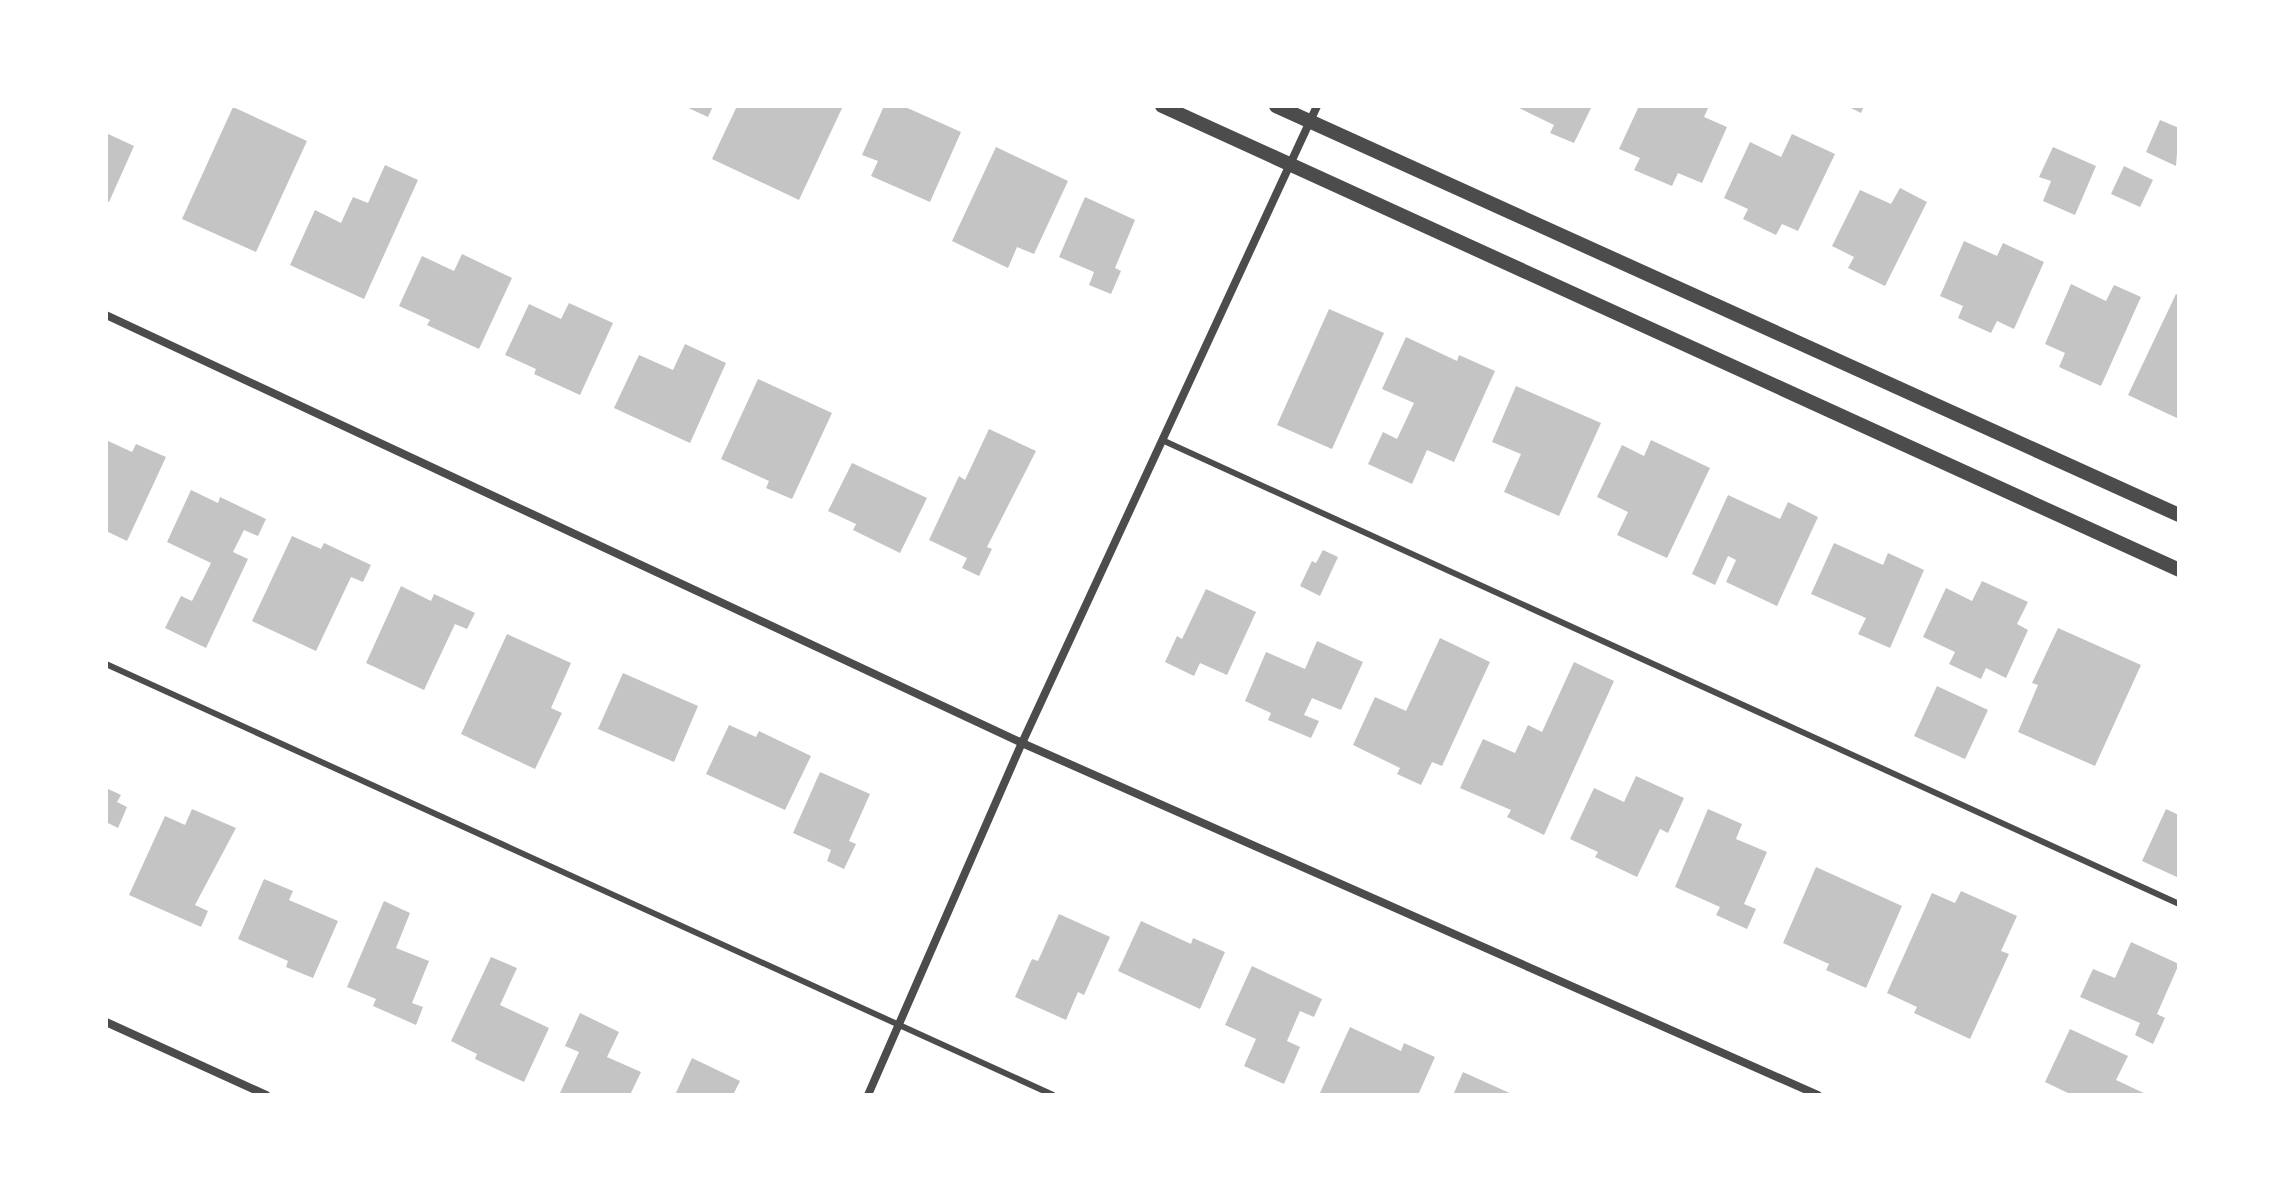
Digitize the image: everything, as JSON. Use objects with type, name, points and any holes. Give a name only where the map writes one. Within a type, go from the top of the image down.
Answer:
[{"type":"street","points":[[1162,106],[2179,570]]},
{"type":"street","points":[[1276,106],[2179,515]]},
{"type":"street","points":[[868,1095],[1022,743],[1317,106]]},
{"type":"street","points":[[106,315],[1022,743],[1818,1095]]},
{"type":"street","points":[[106,1022],[266,1095]]},
{"type":"lane","points":[[1162,440],[2179,904]]},
{"type":"lane","points":[[106,664],[1053,1095]]},
{"type":"building","points":[[684,106],[713,106],[708,117]]},
{"type":"building","points":[[737,106],[843,106],[799,200],[712,159]]},
{"type":"building","points":[[884,106],[903,106],[961,132],[930,202],[871,176],[878,161],[862,155]]},
{"type":"building","points":[[1515,106],[1592,106],[1574,143],[1550,133],[1554,125]]},
{"type":"building","points":[[1639,106],[1709,106],[1704,117],[1727,127],[1702,183],[1678,173],[1672,186],[1634,170],[1640,158],[1619,149]]},
{"type":"building","points":[[1847,106],[1864,106],[1861,113]]},
{"type":"building","points":[[233,107],[307,141],[256,252],[182,219]]},
{"type":"building","points":[[2160,120],[2179,128],[2176,166],[2146,152]]},
{"type":"building","points":[[106,133],[134,146],[109,202],[106,201]]},
{"type":"building","points":[[1792,134],[1835,154],[1798,231],[1782,224],[1776,235],[1743,219],[1748,209],[1724,198],[1750,142],[1781,157]]},
{"type":"building","points":[[996,147],[1068,181],[1034,254],[1017,247],[1008,268],[952,241]]},
{"type":"building","points":[[2053,147],[2096,166],[2075,215],[2043,201],[2051,181],[2039,177]]},
{"type":"building","points":[[385,165],[418,180],[364,299],[290,265],[315,210],[341,223],[353,197],[368,203]]},
{"type":"building","points":[[2124,166],[2153,180],[2140,207],[2111,194]]},
{"type":"building","points":[[1900,188],[1927,202],[1885,286],[1848,268],[1854,257],[1832,246],[1860,190],[1891,204]]},
{"type":"building","points":[[1085,197],[1135,220],[1115,268],[1121,271],[1111,294],[1089,285],[1094,272],[1059,257]]},
{"type":"building","points":[[1964,241],[1997,256],[2003,243],[2044,262],[2014,329],[1997,321],[1991,333],[1958,318],[1963,306],[1940,296]]},
{"type":"building","points":[[462,254],[512,278],[479,349],[427,325],[430,320],[399,306],[422,256],[454,271]]},
{"type":"building","points":[[2071,284],[2106,301],[2114,285],[2141,297],[2101,386],[2059,367],[2065,353],[2045,344]]},
{"type":"building","points":[[2176,294],[2179,296],[2179,419],[2128,395]]},
{"type":"building","points":[[569,303],[613,323],[580,395],[534,374],[536,369],[505,355],[529,304],[561,319]]},
{"type":"building","points":[[1329,309],[1384,333],[1332,449],[1277,425]]},
{"type":"building","points":[[1406,337],[1457,361],[1459,355],[1495,371],[1454,462],[1427,450],[1412,484],[1368,464],[1383,432],[1397,439],[1414,403],[1382,389]]},
{"type":"building","points":[[685,344],[726,363],[690,443],[614,408],[639,355],[673,370]]},
{"type":"building","points":[[758,379],[832,413],[792,499],[766,488],[769,481],[721,459]]},
{"type":"building","points":[[1516,386],[1601,423],[1559,516],[1504,492],[1521,454],[1492,442]]},
{"type":"building","points":[[989,429],[1036,451],[987,547],[992,549],[979,576],[962,568],[967,558],[929,540],[959,476],[965,480]]},
{"type":"building","points":[[106,440],[132,452],[136,444],[166,457],[127,541],[106,531]]},
{"type":"building","points":[[1651,440],[1710,468],[1667,558],[1617,535],[1628,512],[1597,497],[1622,445],[1644,456]]},
{"type":"building","points":[[852,463],[927,498],[900,553],[853,530],[856,524],[828,511]]},
{"type":"building","points":[[191,490],[218,503],[220,497],[266,519],[258,536],[244,530],[233,552],[248,559],[206,648],[165,628],[181,596],[192,601],[211,563],[167,542]]},
{"type":"building","points":[[1728,495],[1780,519],[1788,502],[1818,517],[1777,606],[1726,582],[1736,560],[1728,556],[1715,585],[1692,574]]},
{"type":"building","points":[[292,536],[321,549],[324,543],[371,565],[363,582],[351,577],[316,651],[252,621]]},
{"type":"building","points":[[1834,543],[1883,565],[1888,553],[1924,570],[1890,648],[1858,634],[1866,618],[1811,594]]},
{"type":"building","points":[[1323,550],[1338,557],[1320,596],[1300,586],[1312,561],[1316,563]]},
{"type":"building","points":[[1982,581],[2028,602],[2017,624],[2028,630],[2006,678],[1986,668],[1981,679],[1949,664],[1955,652],[1923,637],[1946,588],[1972,601]]},
{"type":"building","points":[[401,586],[431,601],[434,594],[475,613],[467,629],[455,624],[424,690],[366,663]]},
{"type":"building","points":[[1206,589],[1256,612],[1227,675],[1200,663],[1194,676],[1165,662],[1177,636],[1182,639]]},
{"type":"building","points":[[2058,628],[2141,665],[2095,766],[2018,732],[2038,685],[2032,683]]},
{"type":"building","points":[[507,634],[571,663],[551,708],[562,713],[535,769],[461,734]]},
{"type":"building","points":[[1440,638],[1490,662],[1442,766],[1432,762],[1421,785],[1397,774],[1400,768],[1353,745],[1375,697],[1406,711]]},
{"type":"building","points":[[1317,641],[1363,662],[1341,710],[1312,698],[1304,715],[1319,721],[1311,738],[1268,720],[1271,713],[1245,701],[1266,652],[1305,669]]},
{"type":"building","points":[[1574,662],[1614,681],[1544,835],[1507,817],[1511,810],[1460,788],[1483,739],[1515,753],[1528,725],[1542,732]]},
{"type":"building","points":[[623,673],[698,706],[674,762],[598,729]]},
{"type":"building","points":[[1937,686],[1988,710],[1965,759],[1914,736]]},
{"type":"building","points":[[729,725],[756,737],[759,731],[811,756],[785,810],[706,774]]},
{"type":"building","points":[[820,772],[870,794],[849,841],[856,844],[844,869],[827,861],[831,850],[793,833]]},
{"type":"building","points":[[1636,776],[1684,798],[1668,833],[1660,829],[1637,877],[1595,857],[1598,852],[1570,839],[1594,788],[1624,802]]},
{"type":"building","points":[[106,788],[121,795],[117,802],[127,807],[118,828],[106,822]]},
{"type":"building","points":[[192,809],[236,828],[195,905],[208,911],[201,927],[129,895],[165,816],[185,825]]},
{"type":"building","points":[[1708,809],[1742,824],[1736,839],[1767,852],[1744,904],[1756,909],[1747,929],[1716,915],[1720,907],[1675,887]]},
{"type":"building","points":[[2166,809],[2179,815],[2179,878],[2142,861]]},
{"type":"building","points":[[1816,867],[1902,906],[1866,988],[1826,970],[1829,964],[1783,943]]},
{"type":"building","points":[[264,879],[293,891],[289,900],[338,921],[313,978],[286,967],[288,961],[238,939]]},
{"type":"building","points":[[1961,891],[2017,916],[2001,951],[2009,954],[1970,1039],[1914,1013],[1917,1007],[1887,993],[1932,893],[1955,903]]},
{"type":"building","points":[[384,901],[410,913],[396,948],[429,961],[412,1003],[423,1007],[416,1025],[373,1006],[376,999],[347,987]]},
{"type":"building","points":[[1059,914],[1110,937],[1084,995],[1078,992],[1066,1020],[1015,997],[1032,959],[1038,961]]},
{"type":"building","points":[[1141,921],[1191,944],[1193,938],[1225,952],[1200,1009],[1118,971]]},
{"type":"building","points":[[2131,942],[2179,964],[2157,1014],[2165,1018],[2153,1044],[2135,1035],[2140,1023],[2080,997],[2093,969],[2115,978]]},
{"type":"building","points":[[491,957],[517,968],[500,1005],[549,1028],[524,1082],[475,1059],[477,1054],[451,1041]]},
{"type":"building","points":[[1252,966],[1322,999],[1314,1017],[1300,1011],[1287,1041],[1300,1047],[1284,1084],[1244,1066],[1256,1039],[1225,1025]]},
{"type":"building","points":[[580,1013],[619,1032],[607,1057],[641,1072],[630,1095],[559,1095],[579,1052],[565,1046]]},
{"type":"building","points":[[1350,1027],[1401,1051],[1404,1043],[1435,1057],[1418,1095],[1319,1095]]},
{"type":"building","points":[[2070,1029],[2128,1056],[2116,1080],[2148,1095],[2072,1095],[2045,1082]]},
{"type":"building","points":[[692,1058],[740,1081],[733,1095],[675,1095]]},
{"type":"building","points":[[1463,1072],[1514,1095],[1453,1095]]}]
